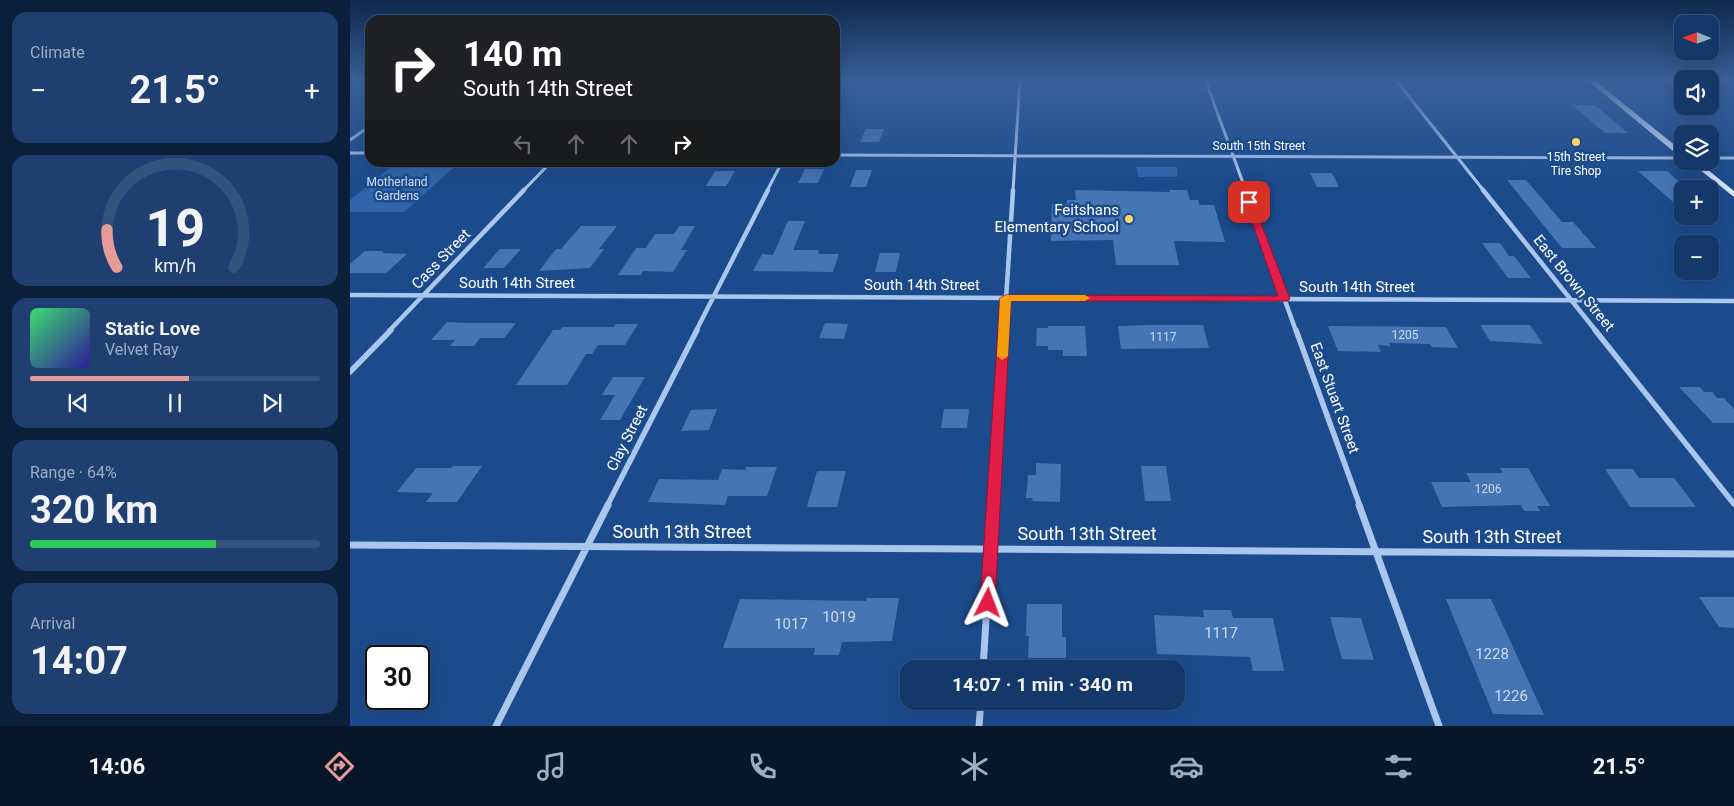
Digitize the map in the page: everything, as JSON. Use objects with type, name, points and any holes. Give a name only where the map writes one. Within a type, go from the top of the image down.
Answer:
[{"type":"main road","points":[[1631,113],[1674,148]]},
{"type":"main road","points":[[1703,170],[1734,195]]},
{"type":"street","points":[[984,660],[1018,113]]},
{"type":"street","name":"East Stuart Street","points":[[1217,113],[1439,726]]},
{"type":"street","name":"East Brown Street","points":[[1422,113],[1734,504]]},
{"type":"street","points":[[350,140],[365,130]]},
{"type":"street","points":[[350,153],[365,153]]},
{"type":"street","name":"South 15th Street","points":[[840,155],[1674,158]]},
{"type":"street","points":[[1719,158],[1734,158]]},
{"type":"street","name":"Cass Street","points":[[350,372],[545,167]]},
{"type":"street","name":"Clay Street","points":[[496,726],[780,167]]},
{"type":"street","name":"South 14th Street","points":[[350,295],[1734,300]]},
{"type":"street","name":"South 13th Street","points":[[350,545],[1734,554]]},
{"type":"street","points":[[980,726],[981,710]]},
{"type":"green space","points":[[1137,167],[1177,167],[1177,177],[1138,177]]},
{"type":"green space","name":"Motherland Gardens","points":[[390,168],[453,168],[404,212],[350,212],[350,200]]},
{"type":"building","points":[[1581,113],[1604,113],[1628,133],[1605,133]]},
{"type":"building","points":[[866,129],[884,129],[879,142],[860,142]]},
{"type":"building","points":[[805,169],[824,169],[818,183],[798,183]]},
{"type":"building","points":[[856,170],[872,170],[866,187],[850,187]]},
{"type":"building","points":[[715,171],[735,171],[726,186],[706,186]]},
{"type":"building","points":[[1638,171],[1667,171],[1677,180],[1674,180],[1674,203]]},
{"type":"building","points":[[1310,173],[1332,173],[1339,187],[1317,187]]},
{"type":"building","points":[[1507,180],[1526,180],[1562,222],[1573,222],[1596,248],[1562,248]]},
{"type":"building","points":[[1075,190],[1170,192],[1169,190],[1187,190],[1190,200],[1198,200],[1199,205],[1214,205],[1225,242],[1174,241],[1179,265],[1116,265],[1113,240],[1051,241],[1052,204],[1067,204],[1067,200],[1076,200]]},
{"type":"building","points":[[788,221],[805,221],[793,250],[819,250],[818,254],[839,254],[833,272],[753,271],[762,254],[773,255]]},
{"type":"building","points":[[581,226],[617,226],[599,249],[604,249],[590,268],[539,271],[556,249],[561,249]]},
{"type":"building","points":[[679,226],[695,226],[681,250],[687,250],[673,272],[643,271],[641,275],[618,275],[636,248],[646,248],[655,234],[674,234]]},
{"type":"building","points":[[1482,243],[1500,243],[1509,256],[1514,256],[1531,278],[1508,278]]},
{"type":"building","points":[[500,249],[521,249],[504,268],[483,268]]},
{"type":"building","points":[[365,251],[407,254],[386,273],[350,273],[350,264]]},
{"type":"building","points":[[880,253],[900,253],[896,272],[875,272]]},
{"type":"building","points":[[447,322],[516,323],[504,338],[480,338],[474,346],[450,346],[455,340],[431,340]]},
{"type":"building","points":[[825,323],[848,324],[844,339],[819,338]]},
{"type":"building","points":[[616,324],[638,324],[625,345],[598,345],[592,354],[586,354],[567,385],[516,385],[553,330],[560,330],[562,327],[614,327]]},
{"type":"building","points":[[1203,325],[1209,348],[1121,349],[1118,326]]},
{"type":"building","points":[[1480,325],[1530,325],[1543,344],[1490,341]]},
{"type":"building","points":[[1048,326],[1085,326],[1087,356],[1063,356],[1063,350],[1048,350],[1048,346],[1036,346],[1037,328],[1048,328]]},
{"type":"building","points":[[1328,326],[1446,327],[1458,348],[1432,347],[1430,344],[1389,343],[1391,346],[1378,345],[1381,352],[1338,351]]},
{"type":"building","points":[[613,377],[645,377],[620,420],[600,420],[615,395],[602,395]]},
{"type":"building","points":[[1679,387],[1700,387],[1704,392],[1712,392],[1717,398],[1724,398],[1734,409],[1734,423],[1713,423]]},
{"type":"building","points":[[717,409],[709,430],[681,431],[691,410]]},
{"type":"building","points":[[944,409],[969,409],[967,428],[941,428]]},
{"type":"building","points":[[1036,463],[1061,464],[1060,502],[1032,501],[1033,498],[1026,498],[1028,475],[1036,475]]},
{"type":"building","points":[[453,466],[482,466],[457,502],[426,502],[433,493],[397,492],[416,468],[451,468]]},
{"type":"building","points":[[1141,466],[1166,466],[1171,501],[1145,501]]},
{"type":"building","points":[[746,467],[777,467],[767,496],[728,496],[725,505],[648,502],[659,479],[718,480],[722,469],[745,470]]},
{"type":"building","points":[[1500,468],[1528,468],[1550,506],[1537,506],[1540,511],[1524,511],[1521,505],[1442,507],[1431,482],[1471,482],[1466,473],[1503,473]]},
{"type":"building","points":[[1605,469],[1633,469],[1639,478],[1674,478],[1696,507],[1630,507]]},
{"type":"building","points":[[817,471],[846,471],[837,507],[807,507]]},
{"type":"building","points":[[1699,597],[1734,597],[1734,628],[1719,627]]},
{"type":"building","points":[[867,598],[899,598],[892,641],[842,642],[839,655],[814,655],[815,648],[723,648],[740,599],[866,601]]},
{"type":"building","points":[[1446,599],[1491,599],[1544,715],[1493,714]]},
{"type":"building","points":[[1027,604],[1062,604],[1062,637],[1066,637],[1066,658],[1028,658],[1029,636],[1026,636]]},
{"type":"building","points":[[1203,610],[1231,610],[1233,618],[1273,618],[1284,671],[1253,671],[1250,657],[1157,654],[1154,615],[1204,617]]},
{"type":"building","points":[[1330,617],[1361,618],[1374,660],[1342,659]]},
{"type":"slow traffic","points":[[1002,356],[1006,298],[1085,298]]},
{"type":"place","name":"15th Street Tire Shop","points":[[1576,142]]},
{"type":"place","name":"Feitshans Elementary School","points":[[1129,219]]},
{"type":"route","points":[[988,603],[1006,298],[1285,299],[1249,202]]}]
